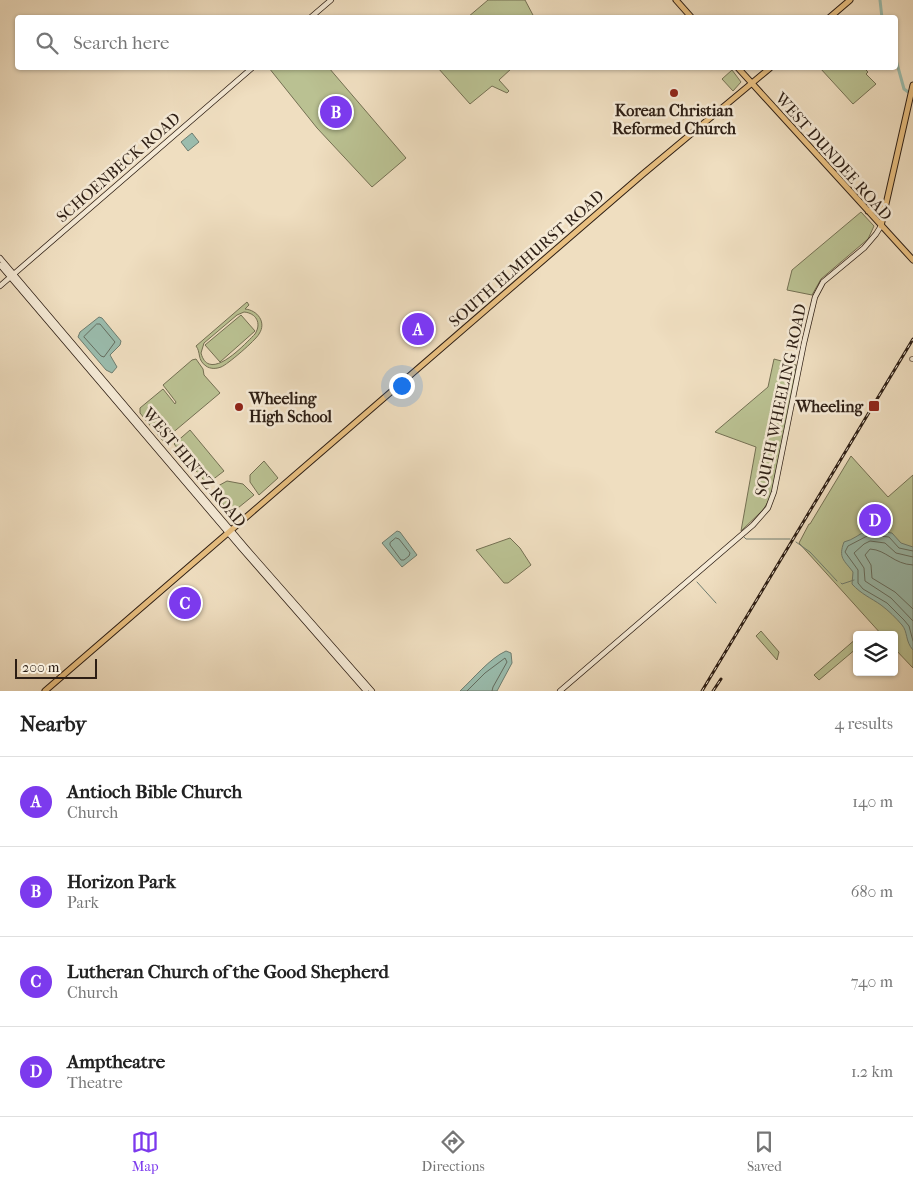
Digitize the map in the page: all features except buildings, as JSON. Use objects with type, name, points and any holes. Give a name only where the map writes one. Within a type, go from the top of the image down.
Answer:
[{"type":"main road","points":[[314,15],[331,0]]},
{"type":"main road","points":[[676,0],[689,15]]},
{"type":"main road","points":[[832,15],[850,0]]},
{"type":"main road","name":"SCHOENBECK ROAD","points":[[0,286],[250,70]]},
{"type":"main road","name":"WEST DUNDEE ROAD","points":[[740,70],[913,260]]},
{"type":"main road","name":"SOUTH ELMHURST ROAD","points":[[45,691],[768,70]]},
{"type":"main road","points":[[881,226],[913,87]]},
{"type":"main road","points":[[868,211],[878,209],[886,204]]},
{"type":"main road","name":"SOUTH WHEELING ROAD","points":[[560,691],[753,525],[768,508],[774,492],[815,297],[823,282],[864,248],[881,226]]},
{"type":"main road","name":"WEST HINTZ ROAD","points":[[0,258],[12,276],[366,691]]},
{"type":"main road","name":"WEST HINTZ ROAD","points":[[0,265],[12,276]]},
{"type":"main road","name":"WEST HINTZ ROAD","points":[[229,531],[372,691]]},
{"type":"green space","points":[[488,0],[525,0],[533,15],[470,15]]},
{"type":"green space","points":[[271,70],[331,70],[406,158],[372,187],[317,128]]},
{"type":"green space","points":[[440,70],[510,70],[499,80],[509,91],[507,93],[492,86],[470,104]]},
{"type":"green space","points":[[732,70],[741,82],[733,91],[722,79]]},
{"type":"green space","points":[[822,70],[866,70],[868,72],[866,74],[876,84],[853,104]]},
{"type":"green space","points":[[861,212],[874,226],[868,239],[821,279],[812,295],[787,290],[792,270]]},
{"type":"green space","points":[[247,302],[249,305],[245,309],[260,317],[262,325],[257,337],[221,367],[211,368],[203,364],[196,346]],"holes":[[[244,312],[257,319],[258,326],[255,334],[236,353],[227,359],[211,365],[205,361],[201,353],[204,343],[237,315]]]},
{"type":"green space","points":[[241,315],[255,331],[220,362],[205,345]]},
{"type":"green space","points":[[196,359],[203,369],[204,375],[220,393],[162,440],[140,413],[140,408],[163,389],[175,404],[176,402],[163,385],[192,360]]},
{"type":"green space","points":[[774,359],[796,365],[793,388],[771,497],[763,510],[741,531],[756,447],[715,432],[768,387]]},
{"type":"green space","points":[[190,430],[224,471],[207,484],[174,444]]},
{"type":"green space","points":[[851,456],[888,497],[913,475],[913,668],[898,652],[898,631],[878,631],[799,543]]},
{"type":"green space","points":[[264,461],[278,478],[259,495],[250,482],[250,475]]},
{"type":"green space","points":[[227,481],[243,484],[254,495],[233,512],[229,511],[212,491]]},
{"type":"green space","points":[[510,538],[520,548],[531,565],[508,583],[504,583],[476,550]]},
{"type":"green space","points":[[761,631],[779,652],[777,660],[756,636]]},
{"type":"green space","points":[[853,641],[853,651],[819,680],[814,675]]},
{"type":"water","points":[[192,133],[199,142],[188,151],[181,142]]},
{"type":"water","points":[[99,317],[102,318],[121,341],[120,345],[110,355],[117,367],[112,373],[106,370],[78,337],[80,332]]},
{"type":"water","points":[[868,530],[892,533],[901,543],[913,547],[913,650],[904,628],[897,620],[884,607],[852,584],[853,572],[843,558],[842,547],[844,542]]},
{"type":"water","points":[[397,531],[400,532],[417,555],[402,567],[382,543]]},
{"type":"water","points":[[506,651],[511,653],[512,663],[497,691],[460,691],[488,664]]},
{"type":"waterway","points":[[880,0],[882,15]]},
{"type":"waterway","points":[[898,67],[904,89],[911,94]]},
{"type":"waterway","points":[[744,537],[746,539],[790,539]]},
{"type":"waterway","points":[[796,542],[810,552],[837,581]]},
{"type":"waterway","points":[[841,583],[854,580]]},
{"type":"waterway","points":[[697,582],[716,603]]},
{"type":"railway","points":[[702,691],[913,339]]},
{"type":"railway","points":[[713,691],[721,679]]},
{"type":"place","name":"Korean Christian Reformed Church","points":[[674,93]]},
{"type":"place","name":"Horizon Park","points":[[336,112]]},
{"type":"place","name":"Antioch Bible Church","points":[[418,329]]},
{"type":"place","name":"Wheeling","points":[[874,406]]},
{"type":"place","name":"Wheeling High School","points":[[239,407]]},
{"type":"place","name":"Amptheatre","points":[[875,520]]},
{"type":"place","name":"Lutheran Church of the Good Shepherd","points":[[185,603]]}]
